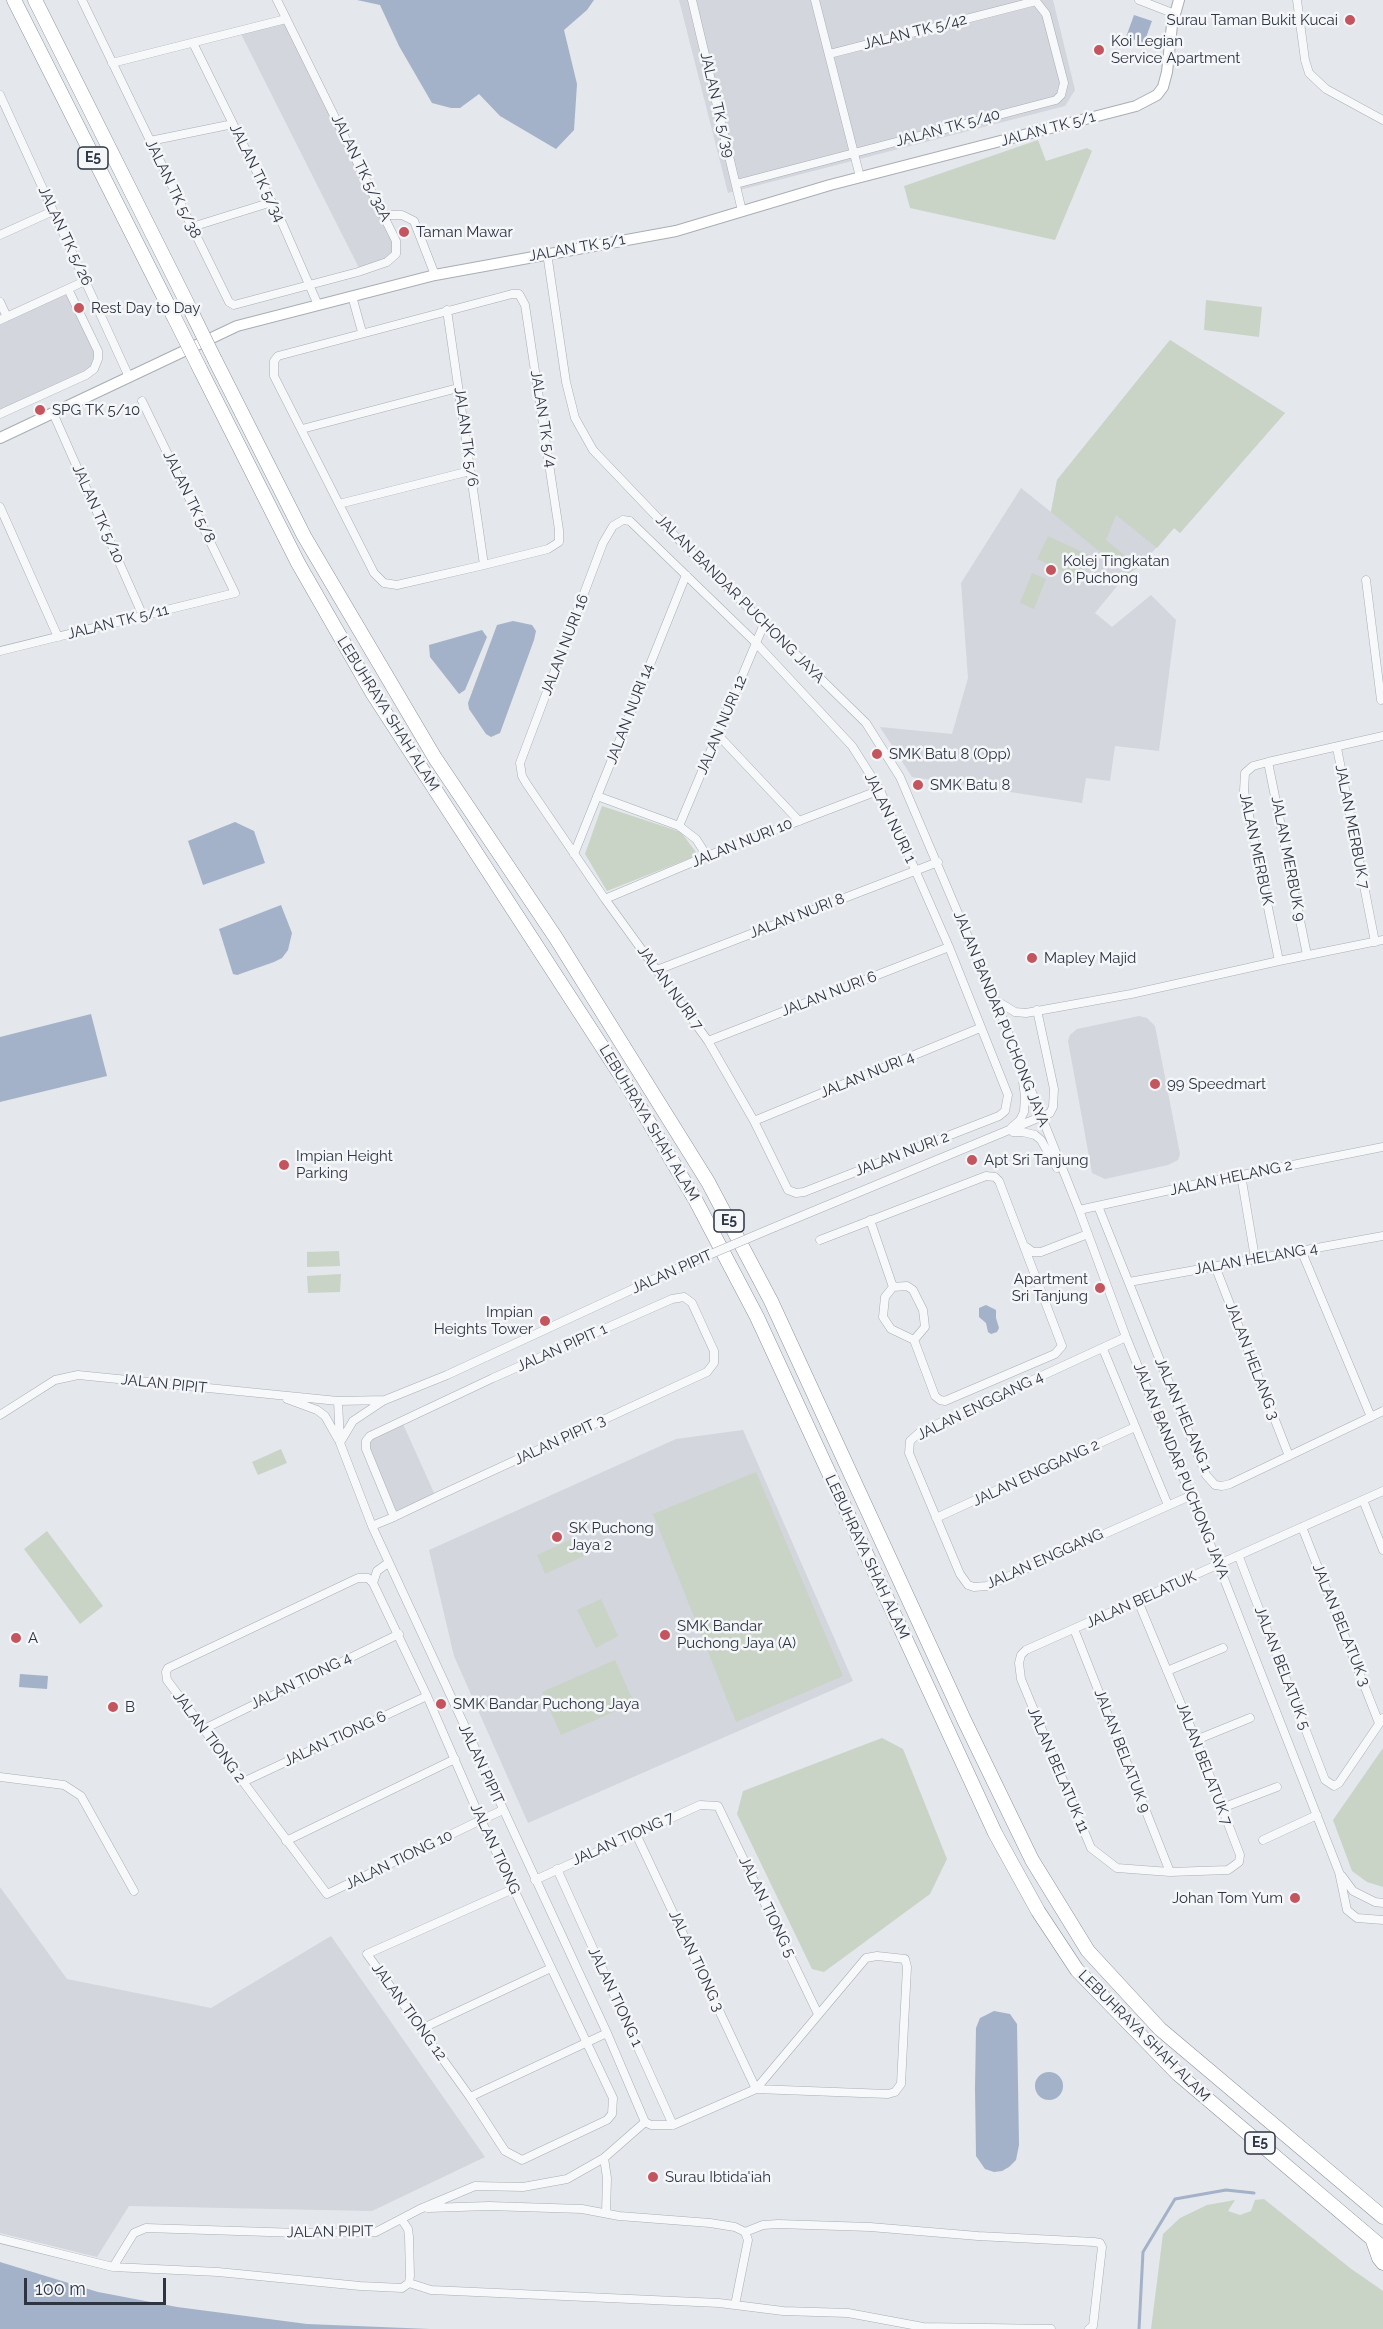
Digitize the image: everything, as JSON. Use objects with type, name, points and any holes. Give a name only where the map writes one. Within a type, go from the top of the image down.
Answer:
[{"type":"highway","name":"LEBUHRAYA SHAH ALAM","points":[[14,0],[298,563],[373,694],[625,1082],[696,1201],[762,1328],[995,1833],[1038,1911],[1077,1970],[1178,2074],[1378,2244]]},
{"type":"highway","name":"LEBUHRAYA SHAH ALAM","points":[[35,0],[304,536],[435,758],[556,938],[708,1182],[771,1301],[965,1722],[1032,1860],[1088,1951],[1160,2029],[1380,2212]]},
{"type":"highway","points":[[1378,2244],[1379,2258],[1383,2263]]},
{"type":"street","name":"JALAN TK 5/38","points":[[82,0],[229,302],[238,305],[309,285]]},
{"type":"street","name":"JALAN TK 5/32A","points":[[277,0],[396,241],[396,254],[387,262],[309,285]]},
{"type":"street","name":"JALAN TK 5/39","points":[[692,0],[742,211]]},
{"type":"street","points":[[816,0],[860,177]]},
{"type":"street","points":[[1139,0],[1175,14],[1179,0]]},
{"type":"street","points":[[1297,0],[1305,60],[1310,73],[1326,89],[1383,120]]},
{"type":"street","name":"JALAN TK 5/40","points":[[736,184],[1056,100],[1061,95],[1064,83],[1046,14],[1035,1]]},
{"type":"street","name":"JALAN TK 5/42","points":[[829,54],[1035,1]]},
{"type":"street","name":"JALAN TK 5/1","points":[[0,438],[237,326],[435,275],[676,231],[860,177],[1136,106],[1157,95],[1163,87],[1175,14]]},
{"type":"street","points":[[112,63],[286,19]]},
{"type":"street","name":"JALAN TK 5/34","points":[[193,43],[272,202],[318,305]]},
{"type":"street","name":"JALAN TK 5/26","points":[[0,95],[129,377]]},
{"type":"street","points":[[150,141],[233,124]]},
{"type":"street","points":[[192,227],[272,202]]},
{"type":"street","points":[[0,235],[53,211]]},
{"type":"street","points":[[384,215],[402,215],[414,221],[435,275]]},
{"type":"street","name":"JALAN BANDAR PUCHONG JAYA","points":[[547,253],[566,382],[575,418],[592,450],[677,538],[866,723],[900,777],[995,1000],[1079,1210],[1126,1338],[1220,1566],[1339,1872],[1347,1910],[1352,1915],[1366,1920],[1383,1920]]},
{"type":"street","points":[[0,302],[4,318],[85,281]]},
{"type":"street","points":[[0,414],[86,375],[94,369],[98,351],[68,289]]},
{"type":"street","name":"JALAN TK 5/4","points":[[447,310],[512,294],[519,294],[523,298],[560,530],[559,542],[548,549],[484,565]]},
{"type":"street","points":[[352,296],[362,332]]},
{"type":"street","points":[[447,310],[278,356],[274,361],[274,376],[374,573],[384,583],[397,585],[484,565]]},
{"type":"street","name":"JALAN TK 5/6","points":[[447,310],[484,565]]},
{"type":"street","points":[[302,429],[458,388]]},
{"type":"street","name":"JALAN TK 5/8","points":[[142,401],[235,593]]},
{"type":"street","name":"JALAN TK 5/10","points":[[53,413],[143,616]]},
{"type":"street","points":[[339,504],[470,471]]},
{"type":"street","points":[[0,507],[58,637]]},
{"type":"street","name":"JALAN NURI 1","points":[[630,520],[756,644],[852,746],[880,790],[949,947],[1008,1095],[1005,1111],[999,1116]]},
{"type":"street","name":"JALAN NURI 16","points":[[526,783],[522,776],[520,763],[599,554],[613,526],[617,522],[630,520]]},
{"type":"street","name":"JALAN NURI 14","points":[[574,854],[686,575]]},
{"type":"street","points":[[1366,580],[1381,700]]},
{"type":"street","name":"JALAN TK 5/11","points":[[0,651],[235,593]]},
{"type":"street","name":"JALAN NURI 12","points":[[679,826],[764,624]]},
{"type":"street","points":[[718,735],[798,820]]},
{"type":"street","name":"JALAN MERBUK","points":[[1279,961],[1243,784],[1245,772],[1249,768],[1268,762],[1383,736]]},
{"type":"street","name":"JALAN MERBUK 7","points":[[1336,748],[1379,941]]},
{"type":"street","name":"JALAN MERBUK 9","points":[[1268,762],[1307,955]]},
{"type":"street","name":"JALAN NURI 7","points":[[526,783],[605,899],[708,1041],[753,1121],[788,1190],[796,1193],[804,1192]]},
{"type":"street","name":"JALAN NURI 10","points":[[605,899],[707,856],[880,790]]},
{"type":"street","points":[[597,796],[679,826],[696,838],[707,856]]},
{"type":"street","name":"JALAN NURI 8","points":[[657,970],[938,862]]},
{"type":"street","points":[[995,1000],[1015,1012],[1037,1010],[1131,994],[1379,941]]},
{"type":"street","name":"JALAN NURI 6","points":[[708,1041],[949,947]]},
{"type":"street","points":[[1037,1010],[1055,1098],[1050,1113],[1041,1118]]},
{"type":"street","name":"JALAN NURI 4","points":[[753,1121],[980,1028]]},
{"type":"street","points":[[1006,1133],[1020,1120],[1024,1112],[1025,1096],[1020,1066]]},
{"type":"street","name":"JALAN NURI 2","points":[[804,1192],[999,1116]]},
{"type":"street","name":"JALAN PIPIT","points":[[0,1415],[55,1380],[78,1375],[338,1401],[385,1400],[438,1379],[685,1265],[1041,1118]]},
{"type":"street","name":"JALAN PIPIT","points":[[1006,1133],[1023,1131],[1041,1140],[1074,1199]]},
{"type":"street","name":"JALAN HELANG 2","points":[[1079,1210],[1383,1147]]},
{"type":"street","points":[[1241,1175],[1255,1258]]},
{"type":"street","points":[[820,1240],[986,1176],[995,1177],[999,1181],[1062,1346],[1054,1354],[945,1401],[935,1396],[914,1340],[891,1329],[883,1317],[885,1297],[893,1287],[907,1286],[913,1290],[923,1310],[925,1327],[914,1340]]},
{"type":"street","name":"JALAN HELANG 1","points":[[1098,1206],[1206,1475],[1215,1485],[1230,1484],[1383,1412]]},
{"type":"street","points":[[870,1220],[893,1287]]},
{"type":"street","points":[[1024,1246],[1033,1252],[1041,1252],[1088,1234]]},
{"type":"street","name":"JALAN HELANG 4","points":[[1128,1282],[1383,1236]]},
{"type":"street","points":[[1301,1250],[1371,1417]]},
{"type":"street","points":[[1034,1271],[1041,1252]]},
{"type":"street","name":"JALAN HELANG 3","points":[[1215,1266],[1290,1456]]},
{"type":"street","name":"JALAN PIPIT 1","points":[[394,1516],[365,1444],[370,1436],[672,1299],[684,1298],[692,1303],[705,1332]]},
{"type":"street","name":"JALAN PIPIT 3","points":[[372,1526],[707,1372],[714,1363],[714,1351],[705,1332]]},
{"type":"street","name":"JALAN ENGGANG 4","points":[[936,1518],[909,1454],[910,1441],[914,1436],[1126,1338]]},
{"type":"street","points":[[1103,1348],[1168,1505]]},
{"type":"street","points":[[276,1395],[317,1410],[325,1416],[340,1443]]},
{"type":"street","points":[[340,1443],[352,1421],[385,1400]]},
{"type":"street","name":"JALAN PIPIT","points":[[113,2267],[134,2233],[146,2228],[299,2233],[376,2232],[420,2209],[475,2186],[523,2187],[567,2179],[604,2158],[645,2122],[607,2033],[372,1526],[340,1443],[338,1401]]},
{"type":"street","name":"JALAN ENGGANG 2","points":[[936,1518],[1136,1428]]},
{"type":"street","name":"JALAN BELATUK","points":[[1021,1679],[1018,1663],[1026,1650],[1220,1566],[1383,1491]]},
{"type":"street","name":"JALAN ENGGANG","points":[[936,1518],[964,1580],[974,1587],[981,1587],[1190,1496]]},
{"type":"street","points":[[1363,1500],[1383,1550]]},
{"type":"street","name":"JALAN BELATUK 3","points":[[1302,1527],[1381,1720]]},
{"type":"street","name":"JALAN BELATUK 5","points":[[1239,1557],[1325,1780],[1334,1786],[1339,1783],[1381,1720]]},
{"type":"street","points":[[370,1581],[377,1571],[388,1563]]},
{"type":"street","name":"JALAN TIONG 2","points":[[327,1894],[167,1680],[166,1672],[168,1668],[358,1578],[370,1581]]},
{"type":"street","name":"JALAN TIONG","points":[[370,1581],[399,1634],[481,1820],[585,2043],[614,2098],[612,2114],[608,2120],[530,2158]]},
{"type":"street","name":"JALAN BELATUK 7","points":[[1138,1601],[1196,1740],[1240,1855],[1239,1862],[1228,1870],[1170,1872]]},
{"type":"street","name":"JALAN BELATUK 9","points":[[1074,1629],[1170,1872]]},
{"type":"street","name":"JALAN TIONG 4","points":[[204,1729],[399,1634]]},
{"type":"street","points":[[1167,1671],[1223,1648]]},
{"type":"street","name":"JALAN BELATUK 11","points":[[1021,1679],[1091,1848],[1117,1868],[1170,1872]]},
{"type":"street","name":"JALAN TIONG 6","points":[[243,1782],[427,1696]]},
{"type":"street","points":[[1196,1740],[1250,1718]]},
{"type":"street","points":[[286,1841],[455,1759]]},
{"type":"street","points":[[0,1777],[52,1782],[64,1785],[81,1796],[134,1891]]},
{"type":"street","points":[[1222,1808],[1277,1787]]},
{"type":"street","name":"JALAN TIONG 7","points":[[535,1880],[700,1805],[713,1804]]},
{"type":"street","name":"JALAN TIONG 5","points":[[713,1804],[718,1806],[818,2014]]},
{"type":"street","name":"JALAN TIONG 10","points":[[327,1894],[503,1810]]},
{"type":"street","points":[[1263,1840],[1317,1815]]},
{"type":"street","name":"JALAN TIONG 3","points":[[636,1834],[756,2089]]},
{"type":"street","name":"JALAN TIONG 1","points":[[557,1869],[673,2125]]},
{"type":"street","name":"JALAN BANDAR PUCHONG JAYA","points":[[1339,1872],[1353,1891],[1375,1902],[1383,1903]]},
{"type":"street","name":"JALAN TIONG 12","points":[[513,1889],[367,1954],[470,2097],[505,2151],[522,2160],[530,2158]]},
{"type":"street","points":[[645,2122],[651,2126],[673,2125],[756,2089],[888,2094],[895,2092],[901,2084],[907,1967],[905,1959],[877,1956],[867,1958],[756,2089]]},
{"type":"street","points":[[421,2029],[551,1968]]},
{"type":"street","points":[[470,2097],[607,2033]]},
{"type":"street","points":[[604,2158],[607,2178],[606,2213]]},
{"type":"street","points":[[420,2209],[489,2206],[582,2209],[619,2216],[735,2227],[745,2232],[748,2240],[735,2305]]},
{"type":"street","points":[[402,2220],[408,2229],[409,2237],[409,2283]]},
{"type":"street","points":[[745,2232],[763,2225],[790,2224],[870,2227],[1100,2243],[1102,2247],[1093,2326],[1089,2329]]},
{"type":"street","points":[[0,2239],[113,2267],[218,2272],[360,2286],[402,2288],[409,2283]]},
{"type":"street","points":[[409,2283],[431,2290],[848,2313],[922,2327],[1051,2329]]},
{"type":"shaded area","points":[[679,0],[1053,0],[1075,90],[1065,106],[728,193]]},
{"type":"shaded area","points":[[284,23],[392,241],[392,253],[385,260],[359,268],[241,34]]},
{"type":"shaded area","points":[[66,293],[95,352],[91,367],[84,373],[0,409],[0,325]]},
{"type":"shaded area","name":"Kolej Tingkatan 6 Puchong","points":[[1170,340],[1285,413],[1180,533],[1174,528],[1139,567],[1127,574],[1095,613],[1112,627],[1151,595],[1176,620],[1159,751],[1115,746],[1110,781],[1086,778],[1082,803],[912,777],[880,727],[952,734],[968,678],[961,583],[1021,488],[1051,512],[1057,480]]},
{"type":"shaded area","points":[[1139,1016],[1147,1018],[1155,1026],[1180,1154],[1178,1160],[1168,1165],[1105,1179],[1092,1173],[1068,1041],[1070,1035],[1077,1029]]},
{"type":"shaded area","points":[[403,1424],[435,1495],[396,1511],[368,1443]]},
{"type":"shaded area","name":"SMK Bandar Puchong Jaya (A)","points":[[743,1430],[853,1681],[528,1823],[454,1656],[429,1550],[676,1439]]},
{"type":"shaded area","points":[[0,1887],[67,1979],[211,2008],[331,1936],[485,2157],[372,2211],[129,2206],[97,2257],[0,2233]]},
{"type":"green space","points":[[1038,140],[1046,161],[1087,148],[1092,151],[1055,240],[910,208],[904,186]]},
{"type":"green space","points":[[1206,300],[1262,307],[1259,337],[1204,330]]},
{"type":"green space","points":[[1170,340],[1285,413],[1180,533],[1174,528],[1157,548],[1116,515],[1106,540],[1139,567],[1127,574],[1051,512],[1057,480]]},
{"type":"green space","points":[[1048,536],[1089,555],[1077,578],[1037,559]]},
{"type":"green space","points":[[1032,573],[1046,579],[1034,609],[1020,603]]},
{"type":"green space","points":[[602,806],[681,832],[698,855],[607,891],[585,854]]},
{"type":"green space","points":[[339,1251],[340,1266],[307,1267],[307,1252]]},
{"type":"green space","points":[[341,1274],[340,1292],[308,1293],[307,1276]]},
{"type":"green space","points":[[281,1449],[287,1463],[258,1475],[252,1462]]},
{"type":"green space","points":[[756,1472],[843,1676],[736,1722],[653,1514]]},
{"type":"green space","points":[[47,1531],[103,1606],[80,1624],[24,1549]]},
{"type":"green space","points":[[576,1537],[584,1556],[545,1574],[537,1555]]},
{"type":"green space","points":[[601,1599],[618,1636],[596,1648],[577,1610]]},
{"type":"green space","points":[[615,1660],[634,1703],[561,1735],[542,1692]]},
{"type":"green space","points":[[882,1738],[903,1749],[947,1859],[930,1894],[824,1972],[812,1969],[737,1814],[743,1791]]},
{"type":"green space","points":[[1383,1748],[1383,1887],[1367,1882],[1352,1871],[1333,1820]]},
{"type":"green space","points":[[1264,2199],[1350,2268],[1383,2291],[1383,2329],[1151,2329],[1163,2234],[1180,2218],[1207,2205],[1235,2200],[1228,2211],[1240,2215],[1251,2211],[1255,2200]]},
{"type":"water","points":[[357,0],[594,0],[587,10],[564,30],[577,84],[574,130],[556,149],[500,116],[479,94],[460,108],[432,103],[399,46],[380,5]]},
{"type":"water","points":[[1134,15],[1152,21],[1144,43],[1126,37]]},
{"type":"water","points":[[513,621],[532,625],[536,631],[500,733],[491,737],[486,734],[469,709],[468,703],[497,625]]},
{"type":"water","points":[[482,630],[487,637],[465,690],[459,694],[430,657],[429,645]]},
{"type":"water","points":[[235,822],[254,831],[265,863],[203,885],[188,841]]},
{"type":"water","points":[[281,905],[292,933],[288,950],[282,958],[274,962],[237,975],[233,974],[219,929]]},
{"type":"water","points":[[91,1014],[107,1076],[0,1102],[0,1037]]},
{"type":"water","points":[[986,1305],[996,1310],[999,1328],[997,1332],[991,1334],[988,1332],[986,1323],[979,1317],[979,1308]]},
{"type":"water","points":[[20,1674],[48,1676],[47,1689],[19,1687]]},
{"type":"water","points":[[994,2011],[1010,2014],[1017,2024],[1019,2145],[1016,2160],[1002,2171],[994,2172],[985,2169],[976,2156],[975,2088],[976,2028],[980,2018]]},
{"type":"water","points":[[1049,2072],[1059,2076],[1063,2086],[1059,2096],[1049,2100],[1039,2096],[1035,2086],[1039,2076]]},
{"type":"water","points":[[0,2262],[98,2292],[177,2307],[307,2324],[430,2329],[0,2329]]},
{"type":"waterway","points":[[1139,2329],[1143,2252],[1175,2199],[1226,2190],[1254,2193]]},
{"type":"place","name":"Surau Taman Bukit Kucai","points":[[1350,20]]},
{"type":"place","name":"Koi Legian Service Apartment","points":[[1099,50]]},
{"type":"place","name":"Taman Mawar","points":[[404,232]]},
{"type":"place","name":"Rest Day to Day","points":[[79,308]]},
{"type":"place","name":"SPG TK 5/10","points":[[40,410]]},
{"type":"place","name":"Kolej Tingkatan 6 Puchong","points":[[1051,570]]},
{"type":"place","name":"SMK Batu 8 (Opp)","points":[[877,754]]},
{"type":"place","name":"SMK Batu 8","points":[[918,785]]},
{"type":"place","name":"Mapley Majid","points":[[1032,958]]},
{"type":"place","name":"99 Speedmart","points":[[1155,1084]]},
{"type":"place","name":"Apt Sri Tanjung","points":[[972,1160]]},
{"type":"place","name":"Impian Height Parking","points":[[284,1165]]},
{"type":"place","name":"Apartment Sri Tanjung","points":[[1100,1288]]},
{"type":"place","name":"Impian Heights Tower","points":[[545,1321]]},
{"type":"place","name":"SK Puchong Jaya 2","points":[[557,1537]]},
{"type":"place","name":"SMK Bandar Puchong Jaya (A)","points":[[665,1635]]},
{"type":"place","name":"A","points":[[16,1638]]},
{"type":"place","name":"SMK Bandar Puchong Jaya","points":[[441,1704]]},
{"type":"place","name":"B","points":[[113,1707]]},
{"type":"place","name":"Johan Tom Yum","points":[[1295,1898]]},
{"type":"place","name":"Surau Ibtida'iah","points":[[653,2177]]}]
